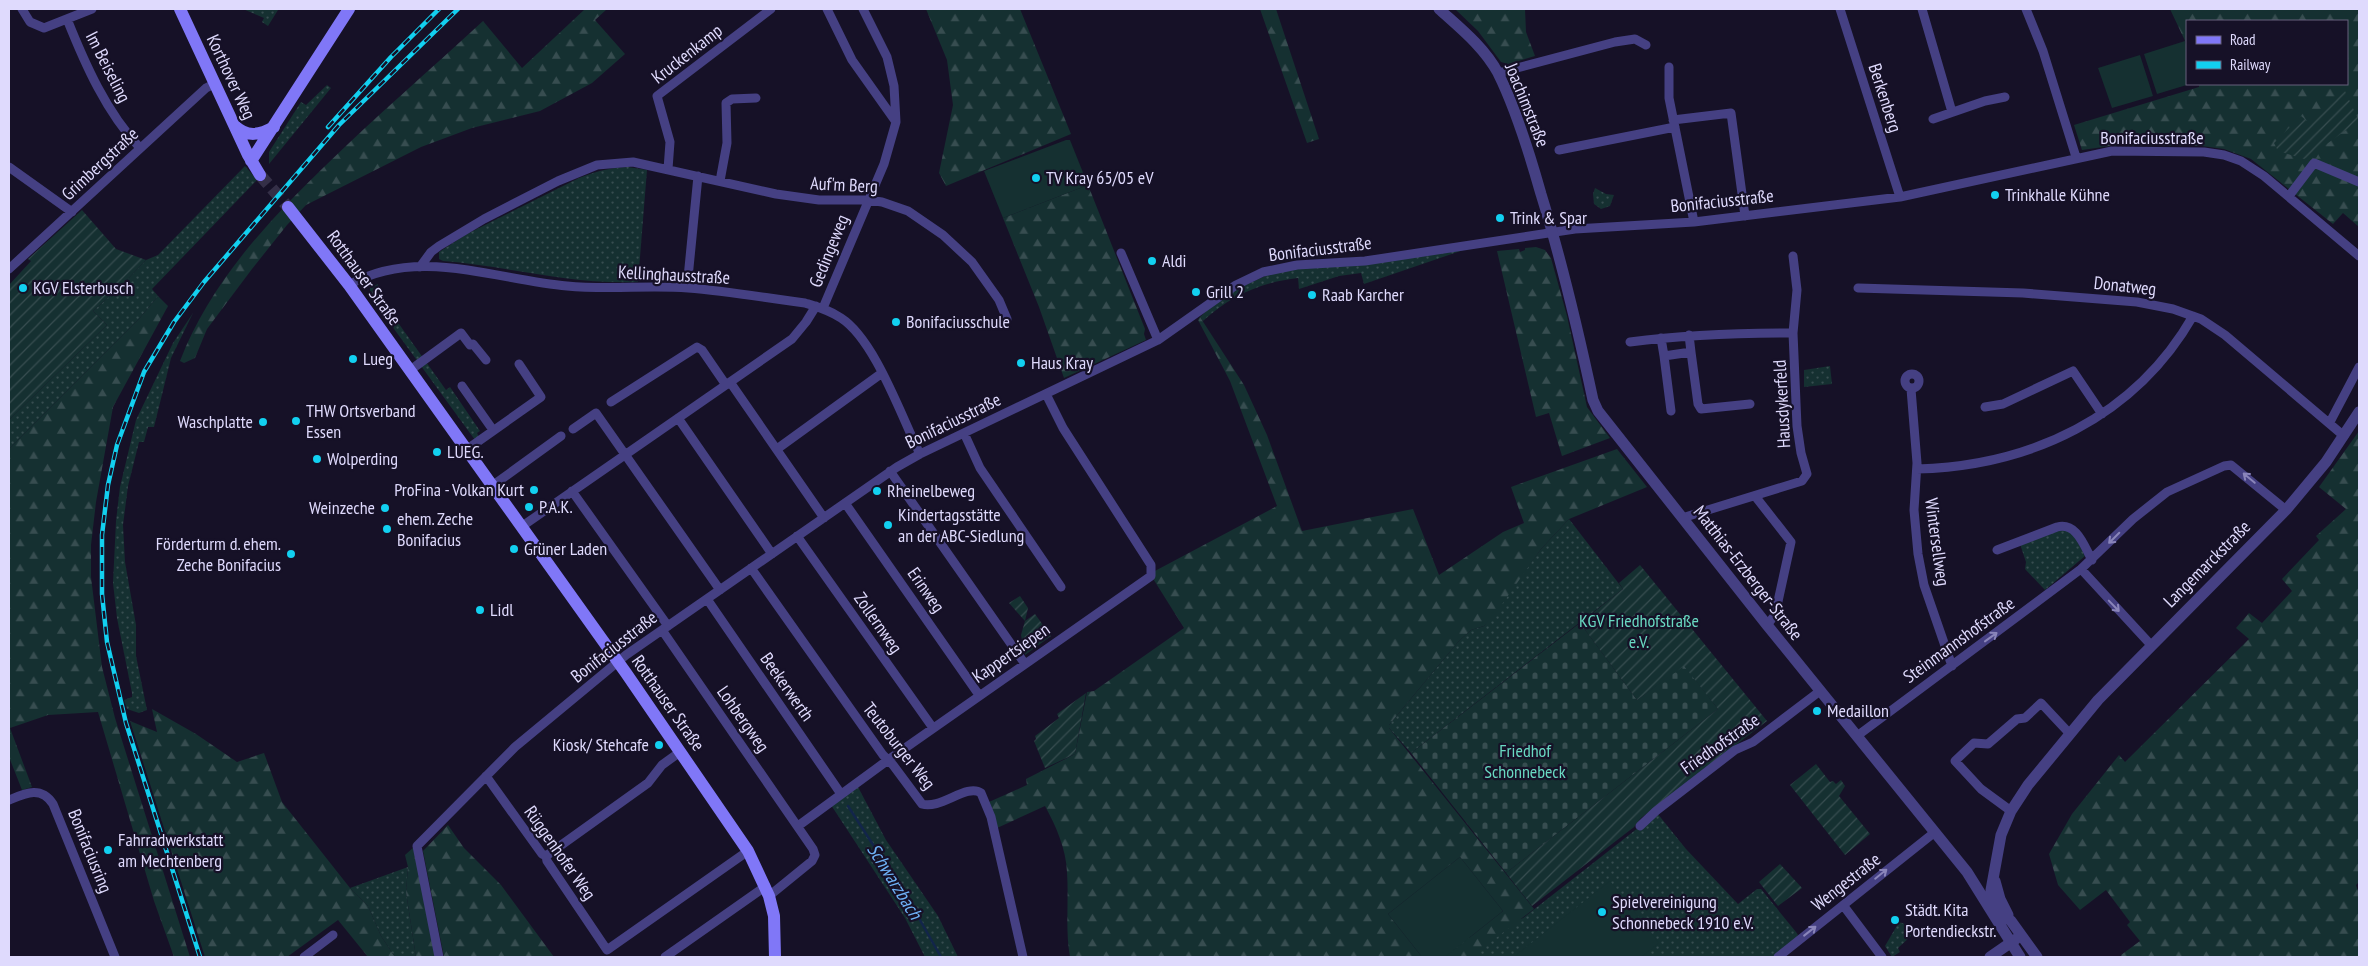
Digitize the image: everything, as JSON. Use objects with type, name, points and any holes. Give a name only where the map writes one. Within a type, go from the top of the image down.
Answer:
[{"type":"main road","name":"Korthover Weg","points":[[180,9],[251,161]]},
{"type":"main road","points":[[260,175],[251,161],[349,9]]},
{"type":"main road","points":[[341,24],[355,9]]},
{"type":"main road","points":[[234,126],[245,133],[255,135],[274,127]]},
{"type":"main road","name":"Rotthauser Straße","points":[[288,207],[349,285],[618,662],[748,851],[767,890],[774,916],[775,957]]},
{"type":"street","name":"Im Beiseling","points":[[22,9],[30,22],[39,27],[50,27],[68,19],[97,85],[119,122],[140,148]]},
{"type":"street","points":[[68,19],[92,9]]},
{"type":"street","name":"Kruckenkamp","points":[[668,169],[670,142],[657,96],[771,9]]},
{"type":"street","points":[[827,9],[852,60],[896,122]]},
{"type":"street","name":"Gedingeweg","points":[[521,527],[792,339],[820,307],[884,164],[896,122],[894,86],[887,57],[863,9]]},
{"type":"street","name":"Joachimstraße","points":[[1439,9],[1473,40],[1498,73],[1527,146],[1554,233]]},
{"type":"street","name":"Berkenberg","points":[[1840,9],[1900,197]]},
{"type":"street","points":[[1922,9],[1952,112]]},
{"type":"street","points":[[2026,9],[2044,51],[2076,157]]},
{"type":"street","points":[[1498,73],[1615,42],[1635,39],[1646,45]]},
{"type":"street","points":[[1669,67],[1668,90],[1694,222]]},
{"type":"street","name":"Grimbergstraße","points":[[9,269],[206,88],[214,84]]},
{"type":"street","points":[[1933,119],[1985,101],[2005,97]]},
{"type":"street","points":[[720,181],[727,143],[726,103],[732,99],[756,98]]},
{"type":"street","points":[[1559,150],[1674,123],[1731,113],[1745,216]]},
{"type":"street","name":"Bonifaciusstraße","points":[[439,957],[417,846],[515,747],[618,662],[890,472],[920,454],[1158,340],[1236,285],[1264,272],[1297,265],[1365,260],[1575,229],[1694,222],[1900,197],[2076,157],[2112,151],[2204,152],[2224,155],[2241,161],[2288,196],[2359,256]]},
{"type":"street","name":"Auf'm Berg","points":[[420,267],[431,252],[484,219],[577,172],[597,165],[620,162],[668,169],[800,198],[839,201],[868,200],[882,202],[908,211],[956,246],[986,279],[999,300],[1007,319]]},
{"type":"street","points":[[2288,196],[2314,163],[2359,182]]},
{"type":"street","points":[[9,167],[72,212]]},
{"type":"street","points":[[687,288],[698,176]]},
{"type":"street","name":"Matthias-Erzberger-Straße","points":[[1554,233],[1574,308],[1595,405],[1767,625],[1935,832],[1990,903],[2005,921],[2022,936],[2037,957]]},
{"type":"street","points":[[1121,253],[1158,340]]},
{"type":"street","name":"Hausdykerfeld","points":[[1682,518],[1802,481],[1807,474],[1797,431],[1793,333],[1797,303],[1793,256]]},
{"type":"street","name":"Kellinghausstraße","points":[[349,285],[368,275],[420,267],[482,270],[566,286],[687,288],[820,307],[842,318],[867,346],[882,373],[920,454]]},
{"type":"street","name":"Donatweg","points":[[1858,288],[2023,292],[2165,306],[2193,316],[2225,335],[2330,422],[2344,436]]},
{"type":"street","points":[[1917,469],[1981,464],[2012,456],[2055,440],[2102,414],[2146,377],[2174,345],[2193,316]]},
{"type":"street","points":[[1630,342],[1689,335],[1746,332],[1793,333]]},
{"type":"street","points":[[409,371],[462,334],[470,345],[473,344],[486,360]]},
{"type":"street","name":"Hausdykerfeld","points":[[1689,335],[1698,404],[1701,409],[1750,404]]},
{"type":"street","points":[[1661,338],[1671,411]]},
{"type":"street","points":[[611,402],[697,347],[702,350],[728,383],[777,449],[824,518]]},
{"type":"street","points":[[1664,356],[1691,352]]},
{"type":"street","points":[[466,450],[541,397],[520,364]]},
{"type":"street","points":[[2330,422],[2359,367]]},
{"type":"street","points":[[1986,407],[2003,404],[2073,370],[2102,414]]},
{"type":"street","points":[[777,449],[882,373]]},
{"type":"street","points":[[462,386],[493,430]]},
{"type":"street","name":"Wintersellweg","points":[[1911,388],[1917,469],[1914,510],[1918,554],[1924,585],[1952,666]]},
{"type":"street","name":"Kappertsiepen","points":[[798,826],[979,695],[1151,576],[1153,569],[1063,428],[1046,394]]},
{"type":"street","name":"Langemarckstraße","points":[[1990,903],[2001,835],[2011,811],[2028,786],[2070,734],[2151,645],[2286,510],[2319,471],[2359,412]]},
{"type":"street","points":[[573,429],[596,413],[720,590]]},
{"type":"street","points":[[678,418],[772,554]]},
{"type":"street","points":[[964,434],[980,468],[1061,587]]},
{"type":"street","points":[[492,486],[561,436]]},
{"type":"street","name":"Steinmannshofstraße","points":[[1857,736],[2081,569],[2096,557],[2134,519],[2167,492],[2224,466],[2231,465],[2286,510]]},
{"type":"street","points":[[890,472],[1025,664]]},
{"type":"street","name":"Lohbergweg","points":[[572,491],[798,826]]},
{"type":"street","points":[[1755,496],[1791,542],[1775,616],[1767,625]]},
{"type":"street","name":"Erinweg","points":[[846,503],[979,695]]},
{"type":"street","points":[[1996,550],[2057,527],[2065,526],[2076,532],[2096,557]]},
{"type":"street","name":"Zollernweg","points":[[797,536],[933,728]]},
{"type":"street","name":"Teutoburger Weg","points":[[751,568],[888,760],[922,804],[933,805],[972,790],[981,793],[991,818],[1023,957]]},
{"type":"street","points":[[2081,569],[2151,645]]},
{"type":"street","name":"Beekerwerth","points":[[707,599],[841,794]]},
{"type":"street","name":"Friedhofstraße","points":[[1640,826],[1656,810],[1735,750],[1753,742],[1820,691]]},
{"type":"street","points":[[2011,811],[1981,789],[1955,761],[1974,744],[1988,744],[2017,718],[2025,718],[2041,703],[2070,734]]},
{"type":"street","points":[[546,856],[648,783],[662,764],[680,752]]},
{"type":"street","name":"Rüggenhofer Weg","points":[[486,776],[546,856],[547,861],[607,950],[748,851]]},
{"type":"street","name":"Bonifaciusring","points":[[9,800],[30,792],[43,794],[53,804],[115,957]]},
{"type":"street","points":[[665,957],[767,890],[805,868],[815,855],[798,826]]},
{"type":"street","name":"Wengestraße","points":[[1778,957],[1935,832]]},
{"type":"street","name":"Langemarckstraße","points":[[1994,875],[2005,921]]},
{"type":"street","points":[[1843,905],[1882,957]]},
{"type":"street","name":"Matthias-Erzberger-Straße","points":[[2005,921],[2012,942],[2020,957]]},
{"type":"street","points":[[304,957],[332,935]]},
{"type":"street","points":[[1990,957],[2022,936]]},
{"type":"green space","points":[[243,9],[278,10],[268,26],[262,22],[264,18]]},
{"type":"green space","points":[[585,9],[607,9],[595,20],[625,54],[592,83],[540,111],[472,128],[421,147],[306,205],[287,225],[207,329],[195,358],[184,363],[180,361],[192,333],[223,281],[241,256],[281,210],[343,148],[483,21],[522,68]]},
{"type":"green space","points":[[926,9],[1020,9],[1071,134],[946,186],[939,173],[953,105],[947,60]]},
{"type":"green space","points":[[1260,9],[1276,9],[1319,139],[1307,143]]},
{"type":"green space","points":[[1455,9],[1525,9],[1526,32],[1535,56],[1508,64],[1501,62],[1478,31]]},
{"type":"green space","points":[[2170,9],[2359,9],[2359,227],[2343,213],[2333,224],[2251,159],[2224,149],[2202,146],[2110,146],[2082,150],[2074,125],[2199,87],[2199,85],[2348,85],[2348,20],[2186,20],[2186,43]]},
{"type":"green space","points":[[2185,41],[2187,85],[2157,94],[2144,54]]},
{"type":"green space","points":[[2140,55],[2153,96],[2112,108],[2098,68]]},
{"type":"green space","points":[[327,85],[331,88],[269,164],[269,152],[301,102],[306,105]]},
{"type":"green space","points":[[2345,91],[2359,121],[2321,148],[2316,159],[2310,157],[2304,159],[2278,151],[2274,143],[2301,116],[2307,121]]},
{"type":"green space","name":"TV Kray 65/05 eV","points":[[1070,140],[1088,185],[1003,218],[984,171]]},
{"type":"green space","points":[[245,166],[257,180],[152,289],[158,296],[139,319],[9,449],[9,420],[107,325],[93,311],[146,260],[158,255]]},
{"type":"green space","points":[[628,167],[647,170],[638,282],[588,281],[439,259],[439,252],[467,234],[573,181],[600,171]]},
{"type":"green space","points":[[1088,185],[1145,329],[1146,340],[1064,378],[1039,307],[1003,218]]},
{"type":"green space","points":[[1595,188],[1606,194],[1614,195],[1610,206],[1601,209],[1594,204],[1593,194]]},
{"type":"green space","points":[[82,210],[116,249],[146,260],[93,311],[107,325],[9,420],[9,285],[31,261],[28,259]]},
{"type":"green space","points":[[1481,244],[1364,284],[1361,273],[1339,276],[1299,289],[1298,278],[1272,283],[1235,297],[1203,321],[1200,317],[1223,295],[1281,269]]},
{"type":"green space","points":[[1536,247],[1545,250],[1551,258],[1567,316],[1587,407],[1610,438],[1562,456],[1549,413],[1536,417],[1497,251],[1519,249],[1520,252],[1525,250],[1525,248]]},
{"type":"green space","points":[[378,284],[379,296],[446,390],[450,387],[480,431],[477,433],[479,437],[475,440],[370,296],[370,288]]},
{"type":"green space","points":[[158,296],[168,306],[113,407],[96,502],[91,545],[91,577],[102,667],[115,718],[190,957],[174,957],[154,901],[98,712],[48,715],[10,728],[32,787],[22,790],[9,757],[9,449],[139,319]]},
{"type":"green space","points":[[193,313],[171,358],[154,427],[148,427],[144,442],[139,442],[128,486],[123,525],[125,562],[136,625],[136,656],[147,710],[139,713],[127,709],[124,700],[132,697],[132,693],[117,618],[113,583],[116,521],[120,487],[136,420],[173,343]]},
{"type":"green space","points":[[1200,317],[1244,385],[1267,435],[1302,531],[1413,509],[1439,575],[1503,532],[1524,523],[1511,487],[1617,449],[1647,487],[1569,519],[1541,549],[1498,610],[1484,626],[1471,630],[1458,642],[1389,725],[1389,728],[1534,909],[1471,957],[1445,957],[1503,911],[1460,857],[1388,914],[1422,957],[1070,957],[1065,855],[1060,838],[1045,806],[997,828],[989,802],[1027,785],[1026,779],[1075,754],[1087,692],[1094,691],[1184,628],[1152,577],[1153,572],[1277,506],[1230,381],[1198,320]]},
{"type":"green space","points":[[1830,366],[1832,384],[1804,387],[1804,370]]},
{"type":"green space","points":[[2359,431],[2359,882],[2356,885],[2359,894],[2359,957],[2122,957],[2121,955],[2140,941],[2127,925],[2130,922],[2106,890],[2080,910],[2058,885],[2049,854],[2072,814],[2119,755],[2125,762],[2249,639],[2236,628],[2249,613],[2262,623],[2292,591],[2282,579],[2319,540],[2316,536],[2346,509],[2319,487]]},
{"type":"green space","points":[[1569,519],[1623,589],[1411,753],[1389,728],[1389,725],[1458,642],[1471,630],[1484,626],[1541,549]]},
{"type":"green space","points":[[2063,529],[2073,533],[2085,556],[2045,590],[2025,569],[2026,562],[2020,544]]},
{"type":"green space","name":"KGV Friedhofstraße e.V.","points":[[1640,565],[1767,721],[1641,818],[1634,827],[1532,906],[1506,873],[1718,709],[1684,666],[1637,700],[1580,623],[1623,589],[1619,583]]},
{"type":"green space","points":[[1020,596],[1028,608],[1025,621],[1009,603]]},
{"type":"green space","points":[[1035,614],[1051,636],[1025,655],[1021,635],[1025,621]]},
{"type":"green space","name":"Friedhof Schonnebeck","points":[[1580,623],[1637,700],[1684,665],[1718,709],[1506,873],[1411,753]]},
{"type":"green space","points":[[1086,693],[1075,754],[1045,768],[1034,741],[1036,739],[1035,736],[1059,718],[1057,714]]},
{"type":"green space","points":[[152,709],[196,734],[237,762],[264,753],[282,802],[350,888],[368,906],[381,936],[395,957],[368,957],[338,920],[287,957],[205,957],[130,721],[157,732]]},
{"type":"green space","points":[[1816,764],[1830,782],[1833,781],[1836,784],[1841,780],[1845,786],[1839,796],[1870,834],[1845,855],[1790,785]]},
{"type":"green space","points":[[858,787],[886,840],[938,916],[958,957],[925,957],[905,918],[831,805]]},
{"type":"green space","points":[[1657,813],[1686,849],[1738,904],[1757,889],[1761,889],[1796,932],[1798,935],[1795,939],[1773,957],[1445,957],[1444,955],[1441,957],[1416,957],[1523,918]]},
{"type":"green space","points":[[448,825],[464,848],[501,885],[554,957],[444,957],[423,851]]},
{"type":"green space","points":[[414,847],[438,957],[416,957],[406,892],[408,867],[405,855]]},
{"type":"green space","points":[[1460,857],[1503,911],[1445,957],[1422,957],[1388,914]]},
{"type":"green space","points":[[1780,864],[1802,888],[1778,906],[1759,882]]},
{"type":"green space","points":[[408,867],[406,892],[416,957],[395,957],[381,936],[368,906],[350,888]]},
{"type":"green space","name":"Spielvereinigung Schonnebeck 1910 e.V.","points":[[1610,881],[1659,943],[1641,957],[1518,957],[1516,955]]},
{"type":"green space","points":[[1899,922],[1905,924],[1911,936],[1898,948],[1900,952],[1892,957],[1885,946]]},
{"type":"waterway","name":"Schwarzbach","points":[[848,806],[908,899],[941,957]]},
{"type":"tunnel","points":[[260,175],[288,207]]},
{"type":"railway","points":[[328,127],[391,57],[439,9]]},
{"type":"railway","points":[[200,957],[126,723],[107,642],[102,594],[102,535],[108,485],[117,445],[144,372],[174,322],[204,282],[339,125],[458,9]]},
{"type":"place","name":"TV Kray 65/05 eV","points":[[1036,178]]},
{"type":"place","name":"Trinkhalle Kühne","points":[[1995,195]]},
{"type":"place","name":"Trink & Spar","points":[[1500,218]]},
{"type":"place","name":"Aldi","points":[[1152,261]]},
{"type":"place","name":"KGV Elsterbusch","points":[[23,288]]},
{"type":"place","name":"Grill 2","points":[[1196,292]]},
{"type":"place","name":"Raab Karcher","points":[[1312,295]]},
{"type":"place","name":"Bonifaciusschule","points":[[896,322]]},
{"type":"place","name":"Lueg","points":[[353,359]]},
{"type":"place","name":"Haus Kray","points":[[1021,363]]},
{"type":"place","name":"THW Ortsverband Essen","points":[[296,421]]},
{"type":"place","name":"Waschplatte","points":[[263,422]]},
{"type":"place","name":"LUEG.","points":[[437,452]]},
{"type":"place","name":"Wolperding","points":[[317,459]]},
{"type":"place","name":"ProFina - Volkan Kurt","points":[[534,490]]},
{"type":"place","name":"Rheinelbeweg","points":[[877,491]]},
{"type":"place","name":"P.A.K.","points":[[529,507]]},
{"type":"place","name":"Weinzeche","points":[[385,508]]},
{"type":"place","name":"Kindertagsstätte an der ABC-Siedlung","points":[[888,525]]},
{"type":"place","name":"ehem. Zeche Bonifacius","points":[[387,529]]},
{"type":"place","name":"Grüner Laden","points":[[514,549]]},
{"type":"place","name":"Förderturm d. ehem. Zeche Bonifacius","points":[[291,554]]},
{"type":"place","name":"Lidl","points":[[480,610]]},
{"type":"place","name":"Medaillon","points":[[1817,711]]},
{"type":"place","name":"Kiosk/ Stehcafe","points":[[659,745]]},
{"type":"place","name":"Fahrradwerkstatt am Mechtenberg","points":[[108,850]]},
{"type":"place","name":"Spielvereinigung Schonnebeck 1910 e.V.","points":[[1602,912]]},
{"type":"place","name":"Städt. Kita Portendieckstr.","points":[[1895,920]]}]
